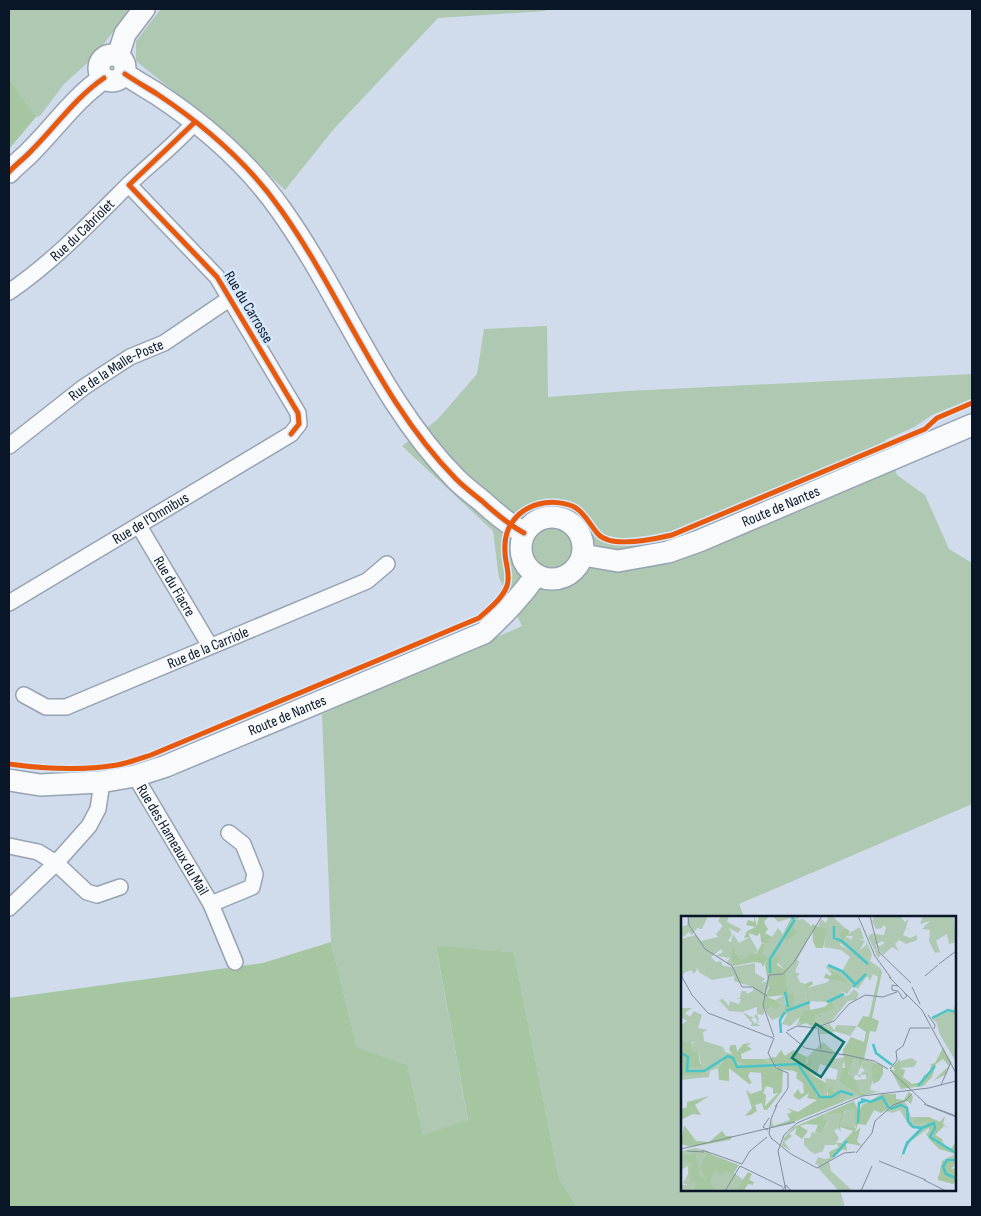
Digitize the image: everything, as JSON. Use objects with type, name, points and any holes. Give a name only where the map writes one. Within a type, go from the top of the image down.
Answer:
[{"type":"main road","points":[[121,65],[125,34],[144,9]]},
{"type":"main road","points":[[9,172],[32,150],[87,90],[104,78],[99,71],[100,63],[106,56],[114,54],[121,65],[218,140],[247,168],[280,209],[305,247],[389,391],[426,445],[456,480],[510,525],[524,533]]},
{"type":"main road","name":"Route de Nantes","points":[[583,555],[618,561],[668,552],[699,541],[972,424]]},
{"type":"main road","points":[[553,516],[561,517],[570,521],[582,536],[584,545],[583,555],[573,571],[564,577],[555,579],[545,578],[536,575],[528,569],[523,561],[521,542],[524,533],[536,520],[553,516]]},
{"type":"main road","name":"Route de Nantes","points":[[9,780],[40,785],[100,782],[135,776],[184,758],[484,633],[524,593],[536,575]]},
{"type":"street","name":"Rue du Cabriolet","points":[[9,292],[66,246],[195,122]]},
{"type":"street","name":"Rue du Carrosse","points":[[129,185],[217,277],[298,412],[299,424],[291,434]]},
{"type":"street","name":"Rue de la Malle-Poste","points":[[9,446],[84,387],[130,357],[164,343],[229,299]]},
{"type":"street","name":"Rue de l'Omnibus","points":[[10,599],[139,526],[291,434]]},
{"type":"street","name":"Rue du Fiacre","points":[[139,526],[210,646]]},
{"type":"street","name":"Rue de la Carriole","points":[[24,695],[46,707],[66,707],[367,581],[387,564]]},
{"type":"street","name":"Rue des Hameaux du Mail","points":[[135,776],[211,904],[236,962]]},
{"type":"street","points":[[9,908],[56,863],[89,826],[98,808],[101,789],[100,782]]},
{"type":"street","name":"Rue des Hameaux du Mail","points":[[211,904],[252,887],[255,874],[243,844],[229,833]]},
{"type":"street","points":[[9,846],[38,852],[56,863],[87,892],[97,895],[120,887]]},
{"type":"green space","points":[[9,9],[130,9],[94,57],[64,84],[40,116],[36,117],[9,78]]},
{"type":"green space","points":[[161,9],[546,9],[546,11],[438,18],[333,130],[285,190],[217,126],[136,61],[136,41]]},
{"type":"green space","points":[[9,78],[36,117],[9,149]]},
{"type":"green space","points":[[547,326],[548,397],[628,391],[972,374],[972,399],[932,415],[914,427],[885,440],[897,475],[925,495],[949,549],[972,563],[972,804],[739,904],[744,916],[681,916],[681,1191],[840,1191],[845,1207],[577,1207],[559,1178],[514,952],[436,947],[468,1121],[423,1135],[408,1065],[357,1047],[331,942],[322,714],[522,626],[499,578],[493,531],[402,446],[437,420],[477,374],[484,329]]},
{"type":"green space","points":[[331,942],[357,1047],[408,1065],[423,1135],[468,1120],[436,946],[514,952],[559,1178],[577,1207],[9,1207],[9,998],[263,963]]},
{"type":"cycle path","points":[[125,74],[192,119],[224,146],[254,176],[281,210],[303,243],[384,383],[405,417],[429,449],[462,485],[502,518],[524,533]]},
{"type":"cycle path","points":[[9,172],[75,103],[104,78]]},
{"type":"cycle path","points":[[195,122],[129,185],[217,277],[298,413],[299,424],[291,434]]},
{"type":"cycle path","points":[[9,764],[76,769],[104,767],[134,761],[479,618],[505,591],[508,577],[505,552],[506,536],[509,528],[518,516],[531,507],[553,502],[572,506],[583,514],[598,534],[604,539],[613,541],[634,542],[672,535],[925,429],[937,418],[972,403]]}]
